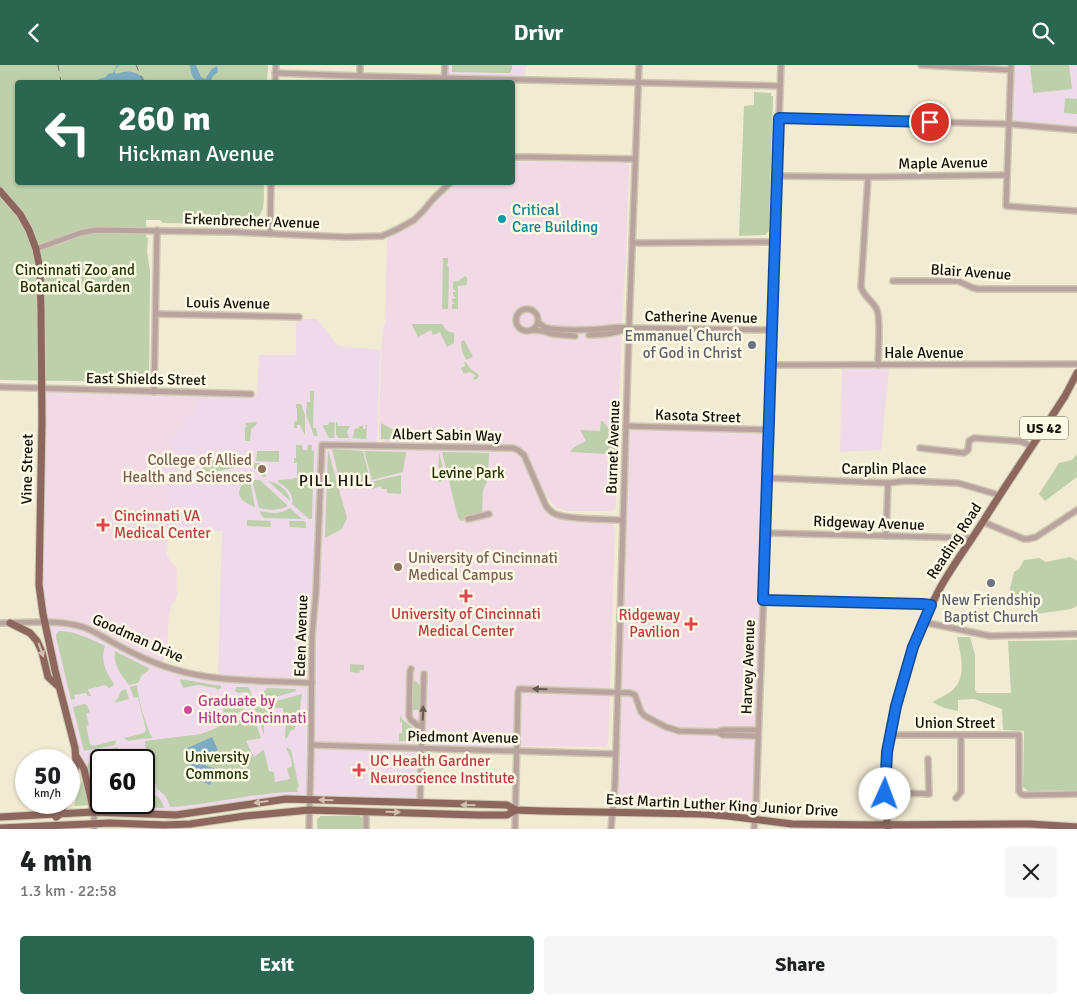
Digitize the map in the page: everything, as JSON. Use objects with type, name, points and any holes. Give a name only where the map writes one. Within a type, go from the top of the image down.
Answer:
[{"type":"main road","name":"Vine Street","points":[[0,191],[26,223],[36,249],[40,269],[42,421],[39,585],[44,623],[75,749]]},
{"type":"main road","name":"Reading Road","points":[[888,827],[885,794],[886,761],[890,735],[896,706],[913,647],[923,622],[947,576],[1065,396],[1077,373]]},
{"type":"main road","points":[[10,623],[30,633],[37,641],[42,652],[48,677],[59,688]]},
{"type":"main road","name":"Vine Street","points":[[80,762],[84,769],[90,795]]},
{"type":"main road","name":"East Martin Luther King Junior Drive","points":[[149,814],[176,815],[278,799],[310,799],[507,805],[516,810],[709,815],[792,824],[888,827],[1030,825],[1077,827]]},
{"type":"main road","name":"East Martin Luther King Junior Drive","points":[[0,828],[191,826],[245,816],[310,810],[507,815],[516,810]]},
{"type":"main road","name":"East Martin Luther King Junior Drive","points":[[0,817],[90,812]]},
{"type":"main road","points":[[41,828],[58,815],[62,827]]},
{"type":"street","points":[[275,80],[276,65]]},
{"type":"street","points":[[360,65],[360,76]]},
{"type":"street","points":[[275,73],[444,80],[445,65]]},
{"type":"street","name":"Burnet Avenue","points":[[611,829],[616,754],[622,519],[639,65]]},
{"type":"street","name":"Harvey Avenue","points":[[754,829],[756,819],[781,65]]},
{"type":"street","points":[[921,65],[1010,67],[1008,175]]},
{"type":"street","points":[[515,81],[780,86]]},
{"type":"street","points":[[779,118],[1009,125],[1077,130]]},
{"type":"street","points":[[515,157],[635,159]]},
{"type":"street","name":"Maple Avenue","points":[[777,176],[1008,175],[1006,206],[1077,211]]},
{"type":"street","points":[[868,177],[861,287],[865,296],[876,307],[878,315],[878,365]]},
{"type":"street","points":[[270,233],[271,185]]},
{"type":"street","name":"Erkenbrecher Avenue","points":[[36,249],[80,233],[96,230],[382,236],[414,219],[448,185]]},
{"type":"street","points":[[154,392],[157,230]]},
{"type":"street","points":[[632,243],[775,243]]},
{"type":"street","name":"Blair Avenue","points":[[893,281],[958,281],[978,289],[1077,289]]},
{"type":"street","name":"Catherine Avenue","points":[[532,330],[525,330],[519,327],[516,320],[518,313],[524,309],[532,310],[537,315],[538,322],[552,328],[593,329],[621,326],[629,328],[772,330]]},
{"type":"street","name":"Louis Avenue","points":[[156,314],[300,317]]},
{"type":"street","points":[[532,330],[538,322]]},
{"type":"street","name":"Catherine Avenue","points":[[589,335],[621,332],[629,328]]},
{"type":"street","points":[[532,330],[552,334],[575,335]]},
{"type":"street","name":"Hale Avenue","points":[[771,365],[1077,364]]},
{"type":"street","name":"East Shields Street","points":[[0,387],[251,394]]},
{"type":"street","name":"Kasota Street","points":[[626,426],[736,430],[769,429]]},
{"type":"street","points":[[920,447],[964,453],[968,450],[969,441],[974,438],[1017,441],[1032,447]]},
{"type":"street","name":"Albert Sabin Way","points":[[322,445],[518,450],[524,455],[546,506],[552,513],[576,518],[622,519]]},
{"type":"street","name":"Eden Avenue","points":[[309,829],[312,624],[316,592],[322,445]]},
{"type":"street","name":"Carplin Place","points":[[767,479],[958,483],[1000,495]]},
{"type":"street","points":[[886,536],[888,483]]},
{"type":"street","points":[[983,522],[1024,539],[1032,539],[1077,509]]},
{"type":"street","points":[[468,519],[490,514]]},
{"type":"street","name":"Ridgeway Avenue","points":[[766,533],[972,539]]},
{"type":"street","points":[[763,600],[931,605]]},
{"type":"street","points":[[923,622],[990,636],[1077,634]]},
{"type":"street","name":"Goodman Drive","points":[[0,623],[54,623],[83,627],[171,669],[209,678],[312,683]]},
{"type":"street","points":[[411,669],[409,716],[422,729]]},
{"type":"street","points":[[420,803],[424,674]]},
{"type":"street","points":[[515,829],[518,690],[633,693],[645,716],[666,727],[679,731],[718,733],[723,730],[758,733]]},
{"type":"street","name":"Union Street","points":[[890,735],[1019,735],[1019,791],[1021,794],[1077,794]]},
{"type":"street","points":[[956,798],[961,792],[961,735]]},
{"type":"street","name":"Piedmont Avenue","points":[[310,745],[616,754]]},
{"type":"street","points":[[885,794],[928,794],[928,759]]},
{"type":"street","points":[[366,812],[366,829]]},
{"type":"shaded area","points":[[445,65],[526,65],[525,80],[445,78]]},
{"type":"shaded area","points":[[1011,65],[1077,65],[1077,130],[1009,124]]},
{"type":"shaded area","points":[[515,162],[625,163],[629,165],[616,505],[615,509],[611,511],[567,511],[557,508],[547,497],[527,455],[521,448],[507,445],[384,442],[379,439],[387,239],[415,224],[434,202],[455,185],[515,185]]},
{"type":"shaded area","name":"University of Cincinnati Medical Campus","points":[[296,319],[317,319],[338,346],[380,350],[377,446],[513,448],[522,452],[549,510],[575,518],[576,522],[519,689],[518,751],[422,749],[420,803],[286,799],[192,813],[155,813],[155,749],[90,749],[90,795],[84,769],[80,762],[80,749],[74,749],[44,623],[75,625],[162,665],[218,678],[222,531],[167,527],[169,438],[184,425],[184,415],[198,393],[257,394],[259,355],[296,355]]},
{"type":"shaded area","points":[[842,369],[889,369],[881,450],[840,452]]},
{"type":"shaded area","name":"Cincinnati VA Medical Center","points":[[41,388],[198,393],[196,415],[184,415],[184,425],[169,438],[167,555],[177,571],[177,594],[169,614],[167,649],[162,665],[83,627],[44,623],[39,585]]},
{"type":"shaded area","name":"Ridgeway Pavilion","points":[[626,426],[769,430],[756,819],[612,813]]},
{"type":"shaded area","name":"University of Cincinnati Medical Center","points":[[328,448],[514,452],[519,455],[540,498],[552,516],[562,520],[608,523],[613,525],[615,528],[609,722],[608,743],[605,747],[512,746],[316,739],[318,671],[316,637],[326,450]]},
{"type":"green space","name":"Cincinnati Zoo and Botanical Garden","points":[[0,65],[268,65],[267,80],[15,80],[15,185],[264,185],[264,204],[261,214],[252,222],[244,225],[163,223],[160,220],[146,220],[147,252],[150,271],[149,382],[0,380]]},
{"type":"green space","points":[[452,65],[512,65],[512,69],[510,73],[452,72]]},
{"type":"green space","points":[[1030,65],[1069,65],[1072,89],[1033,93]]},
{"type":"green space","points":[[754,92],[771,93],[771,96],[773,96],[769,231],[765,235],[739,236],[744,106],[754,105]]},
{"type":"green space","points":[[1065,98],[1077,99],[1077,114],[1064,113]]},
{"type":"green space","points":[[443,258],[448,258],[447,265],[449,268],[448,309],[442,309]]},
{"type":"green space","points":[[465,276],[467,278],[467,285],[458,286],[458,309],[452,309],[452,304],[455,304],[452,299],[456,298],[453,295],[453,292],[456,292],[453,289],[453,282],[457,282]]},
{"type":"green space","points":[[413,324],[442,324],[447,331],[454,333],[454,343],[447,347],[440,332],[433,335],[431,330],[418,337]]},
{"type":"green space","points":[[464,340],[473,357],[466,360],[461,342]]},
{"type":"green space","points":[[464,362],[478,374],[477,379],[474,380],[473,378],[476,376],[470,372],[464,374],[461,368],[465,366]]},
{"type":"green space","points":[[310,391],[314,391],[313,428],[316,428],[318,436],[314,436],[306,414],[307,402],[310,402]]},
{"type":"green space","points":[[296,404],[301,404],[305,415],[305,435],[300,425],[294,428],[294,422],[297,421]]},
{"type":"green space","points":[[601,421],[607,427],[615,429],[616,454],[570,452],[574,447],[586,441],[580,430],[600,431]]},
{"type":"green space","points":[[257,422],[251,429],[250,441],[245,441],[245,427],[247,427],[245,423]]},
{"type":"green space","points":[[330,422],[335,423],[334,438],[329,438],[323,427],[323,425],[328,425]]},
{"type":"green space","points":[[336,422],[338,426],[350,426],[347,432],[349,438],[339,438],[336,435]]},
{"type":"green space","points":[[381,423],[406,435],[403,440],[381,439]]},
{"type":"green space","points":[[365,425],[367,425],[366,439],[352,438],[354,429],[363,426],[363,429],[365,429]]},
{"type":"green space","points":[[296,445],[302,445],[303,450],[307,450],[308,445],[312,445],[311,450],[314,451],[312,519],[309,519],[292,504],[291,494],[278,482],[278,480],[297,478],[297,463],[294,463]]},
{"type":"green space","points":[[332,449],[363,451],[370,480],[341,487]]},
{"type":"green space","points":[[328,450],[347,518],[342,529],[325,538]]},
{"type":"green space","points":[[257,451],[279,451],[279,462],[256,461]]},
{"type":"green space","points":[[364,451],[406,452],[403,472],[372,480]]},
{"type":"green space","name":"Levine Park","points":[[442,452],[489,453],[488,479],[483,490],[482,513],[480,515],[461,521],[458,518]]},
{"type":"green space","points":[[439,453],[446,480],[438,482]]},
{"type":"green space","points":[[1077,454],[1077,477],[1045,501],[1039,494],[1059,463],[1072,460]]},
{"type":"green space","points":[[203,458],[222,458],[223,460],[236,461],[244,459],[244,465],[201,476]]},
{"type":"green space","points":[[254,463],[264,463],[266,477],[263,477],[254,468]]},
{"type":"green space","points":[[401,475],[401,494],[387,493],[387,489],[382,489],[381,486],[372,489],[370,482]]},
{"type":"green space","points":[[252,480],[260,480],[288,506],[274,510],[259,508]]},
{"type":"green space","points":[[250,481],[255,507],[243,501],[239,493],[241,486]]},
{"type":"green space","points":[[268,481],[283,488],[288,494],[290,501]]},
{"type":"green space","points":[[290,508],[302,519],[264,518],[260,511],[279,513]]},
{"type":"green space","points":[[247,520],[270,521],[271,527],[247,526]]},
{"type":"green space","points":[[289,521],[304,521],[306,528],[290,527]]},
{"type":"green space","points":[[1070,557],[1077,561],[1077,606],[1071,609],[1030,615],[1029,599],[1010,597],[1014,572],[1019,569],[1024,560],[1039,558],[1046,562]]},
{"type":"green space","points":[[59,631],[77,634],[105,646],[103,657],[106,671],[114,684],[113,686],[109,688],[105,685],[89,689],[91,696],[88,696],[86,693],[74,695],[75,699],[71,700],[56,637]]},
{"type":"green space","points":[[957,637],[970,637],[975,655],[975,690],[977,693],[1011,693],[1008,641],[1077,640],[1077,790],[1028,791],[1023,787],[1024,731],[1003,730],[1002,709],[974,699],[958,700],[958,711],[944,708],[932,702],[950,692],[959,681],[962,667]]},
{"type":"green space","points":[[115,651],[150,669],[142,675],[138,683],[129,685],[123,677],[116,665]]},
{"type":"green space","points":[[350,664],[364,665],[364,670],[360,670],[359,673],[350,672]]},
{"type":"green space","points":[[180,679],[221,686],[221,688],[217,690],[216,688],[198,685],[183,688]]},
{"type":"green space","points":[[415,680],[422,688],[421,710],[411,710],[413,682]]},
{"type":"green space","points":[[137,685],[143,713],[153,738],[128,741],[124,738],[144,733],[146,730],[138,697],[134,698],[130,687]]},
{"type":"green space","points":[[236,687],[248,687],[254,704],[232,716],[224,714],[222,704],[249,697],[247,692],[238,693],[235,691]]},
{"type":"green space","points":[[267,688],[296,689],[296,691],[263,701],[264,692]]},
{"type":"green space","points":[[126,689],[129,699],[114,703],[121,691]]},
{"type":"green space","points":[[302,694],[299,716],[294,730],[291,730],[287,738],[285,738],[286,719],[283,718],[283,708],[269,708],[269,717],[264,719],[264,735],[260,719],[254,707]]},
{"type":"green space","points":[[87,705],[90,712],[86,714],[89,725],[86,726],[90,744],[94,746],[116,740],[115,745],[84,751],[73,707]]},
{"type":"green space","name":"University Commons","points":[[251,709],[261,738],[246,741],[254,757],[264,750],[269,771],[274,772],[275,782],[290,779],[287,769],[292,766],[286,747],[291,750],[299,787],[297,788],[298,792],[266,794],[170,807],[167,799],[157,789],[155,782],[155,749],[146,749],[145,741],[201,734]]},
{"type":"green space","points":[[400,715],[415,730],[414,741],[399,741],[399,733],[402,733]]},
{"type":"green space","points":[[83,778],[90,805],[80,806],[80,787]]},
{"type":"green space","points":[[155,796],[161,800],[164,808],[155,808]]},
{"type":"green space","points":[[321,816],[360,816],[362,818],[362,829],[317,829],[317,819]]},
{"type":"water","points":[[117,65],[119,65],[115,73],[133,72],[143,77],[144,80],[98,80],[113,73]]},
{"type":"water","points":[[190,65],[196,65],[201,77],[205,79],[212,69],[217,66],[218,72],[211,80],[195,80]]},
{"type":"water","points":[[212,737],[218,750],[206,756],[206,766],[217,769],[210,785],[187,773],[188,761],[183,750]]},
{"type":"railway","points":[[58,65],[60,80]]},
{"type":"railway","points":[[136,65],[143,80]]},
{"type":"place","name":"Critical Care Building","points":[[502,219]]},
{"type":"place","name":"Emmanuel Church of God in Christ","points":[[752,345]]},
{"type":"place","name":"College of Allied Health and Sciences","points":[[262,469]]},
{"type":"place","name":"Cincinnati VA Medical Center","points":[[103,525]]},
{"type":"place","name":"University of Cincinnati Medical Campus","points":[[398,567]]},
{"type":"place","name":"New Friendship Baptist Church","points":[[991,583]]},
{"type":"place","name":"University of Cincinnati Medical Center","points":[[466,596]]},
{"type":"place","name":"Ridgeway Pavilion","points":[[691,624]]},
{"type":"place","name":"Graduate by Hilton Cincinnati","points":[[188,710]]},
{"type":"place","name":"UC Health Gardner Neuroscience Institute","points":[[359,770]]},
{"type":"district","name":"PILL HILL","points":[[336,481]]},
{"type":"route","points":[[885,794],[887,752],[896,706],[913,647],[931,605],[763,600],[779,118],[930,122]]}]
